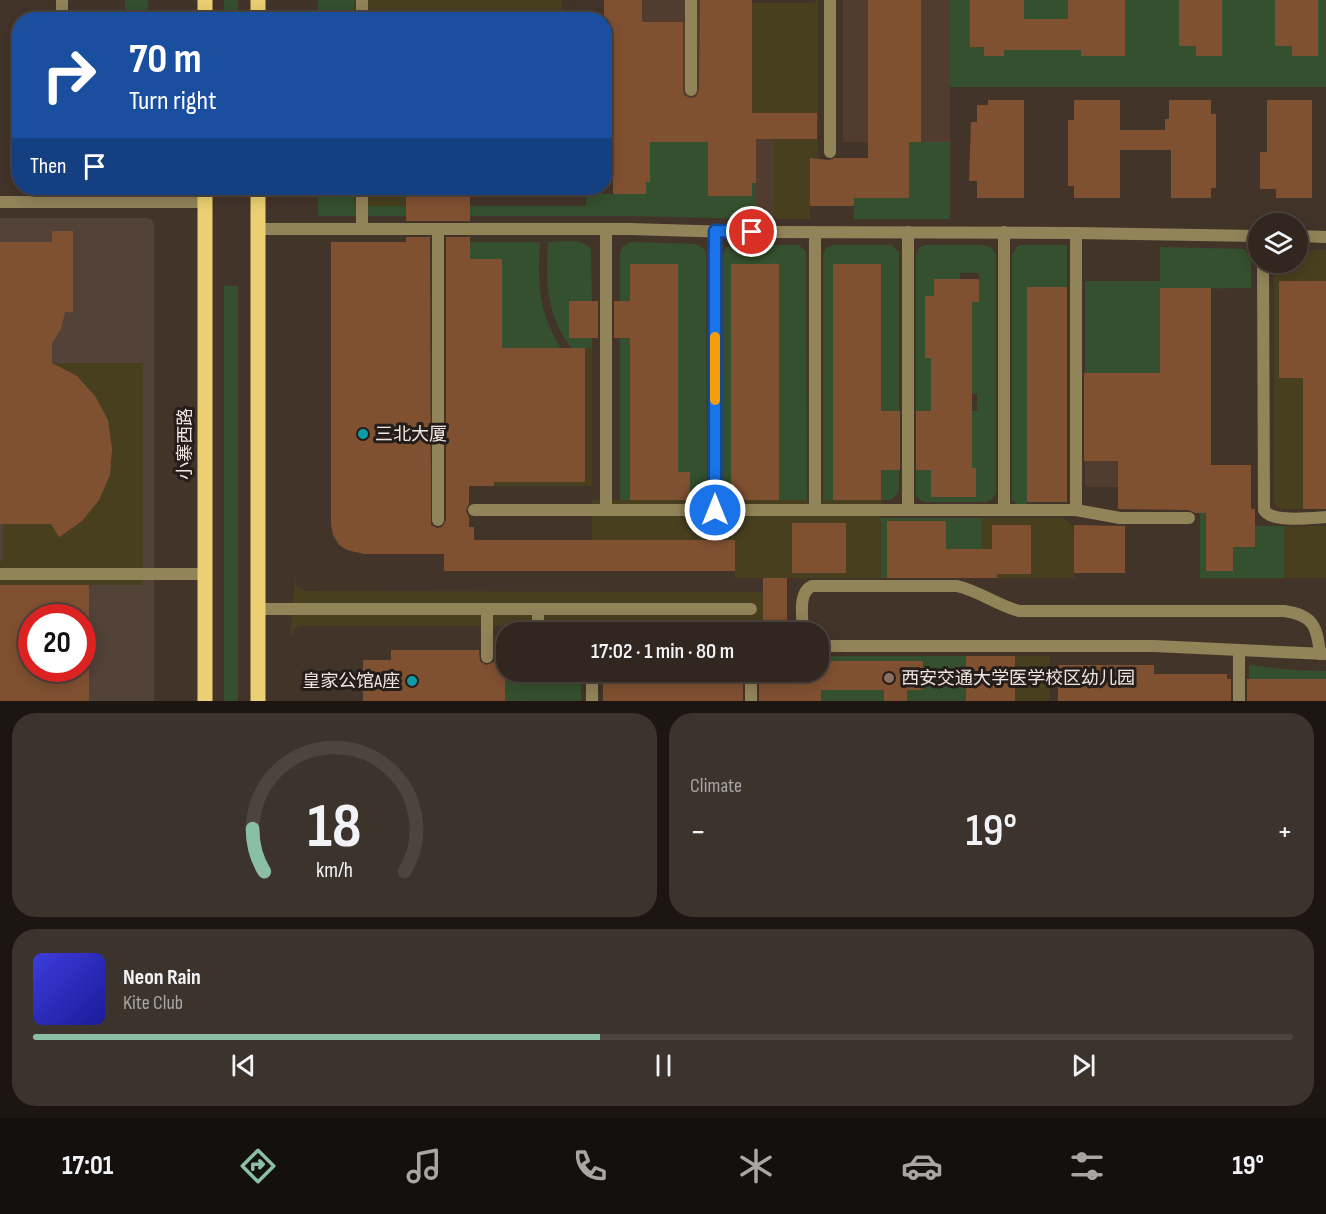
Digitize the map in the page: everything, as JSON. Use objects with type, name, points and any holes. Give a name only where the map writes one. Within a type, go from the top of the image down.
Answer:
[{"type":"main road","name":"小寨西路","points":[[205,195],[205,701]]},
{"type":"main road","points":[[258,195],[258,701]]},
{"type":"street","points":[[691,0],[691,90]]},
{"type":"street","points":[[830,0],[830,152]]},
{"type":"street","points":[[44,195],[44,202]]},
{"type":"street","points":[[0,202],[205,195]]},
{"type":"street","points":[[362,195],[362,229]]},
{"type":"street","points":[[258,229],[1076,232],[1248,236]]},
{"type":"street","points":[[438,229],[438,520]]},
{"type":"street","points":[[606,229],[606,510]]},
{"type":"street","points":[[715,231],[715,510]]},
{"type":"street","points":[[815,232],[815,510]]},
{"type":"street","points":[[908,232],[908,510]]},
{"type":"street","points":[[1004,232],[1004,510]]},
{"type":"street","points":[[1076,232],[1076,510]]},
{"type":"street","points":[[1308,236],[1326,237]]},
{"type":"street","points":[[1263,273],[1263,510],[1275,518],[1326,518]]},
{"type":"street","points":[[474,510],[1076,510],[1120,518],[1189,518]]},
{"type":"street","points":[[0,574],[205,574]]},
{"type":"street","points":[[803,622],[803,596],[806,589],[812,586],[957,586],[973,590],[1004,607],[1019,611],[1284,611],[1300,613],[1311,621],[1323,654],[1154,646],[829,646]]},
{"type":"street","points":[[258,609],[751,609]]},
{"type":"street","points":[[487,609],[487,657]]},
{"type":"street","points":[[538,609],[538,622]]},
{"type":"street","points":[[1239,650],[1239,701]]},
{"type":"street","points":[[592,682],[592,701]]},
{"type":"street","points":[[751,682],[751,701]]},
{"type":"shaded area","points":[[642,0],[700,0],[700,98],[677,98],[642,22]]},
{"type":"shaded area","points":[[843,0],[868,0],[868,142],[843,142]]},
{"type":"shaded area","points":[[921,0],[950,0],[950,142],[921,142]]},
{"type":"shaded area","points":[[756,139],[774,139],[774,219],[756,219]]},
{"type":"shaded area","points":[[0,218],[146,218],[151,219],[154,225],[154,701],[0,701]]},
{"type":"shaded area","points":[[1085,373],[1094,373],[1094,461],[1125,461],[1194,487],[1085,487]]},
{"type":"green space","points":[[125,0],[148,0],[148,12],[125,12]]},
{"type":"green space","points":[[224,0],[238,0],[238,12],[224,12]]},
{"type":"green space","points":[[318,0],[354,0],[354,12],[318,12]]},
{"type":"green space","points":[[950,0],[970,0],[984,47],[984,56],[1004,56],[1004,50],[1029,50],[1029,20],[1024,19],[1024,0],[1068,0],[1068,4],[1103,15],[1068,15],[1068,49],[1081,50],[1081,56],[1125,56],[1125,0],[1179,0],[1179,46],[1196,46],[1197,56],[1222,56],[1222,20],[1216,2],[1275,0],[1276,46],[1292,46],[1292,56],[1318,56],[1318,0],[1326,0],[1326,87],[950,87]]},
{"type":"green space","points":[[719,139],[719,177],[708,177],[708,195],[752,196],[752,183],[756,183],[756,219],[630,216],[318,216],[318,195],[354,195],[354,206],[586,206],[586,195],[646,194],[646,182],[650,182],[650,142]]},
{"type":"green space","points":[[909,142],[950,142],[950,219],[854,219],[854,198],[909,197]]},
{"type":"green space","points":[[470,242],[540,242],[541,297],[548,322],[561,348],[502,401],[502,259],[470,259]]},
{"type":"green space","points":[[548,242],[578,242],[591,250],[592,301],[570,301],[569,338],[592,338],[592,348],[571,348],[557,323],[549,298]]},
{"type":"green space","points":[[631,242],[695,244],[706,252],[707,500],[690,500],[689,473],[678,472],[678,264],[630,264],[630,500],[620,500],[620,252],[623,246]]},
{"type":"green space","points":[[732,245],[799,245],[806,252],[807,500],[779,500],[779,264],[731,264],[731,500],[722,500],[723,255],[726,248]]},
{"type":"green space","points":[[833,245],[892,245],[899,252],[899,490],[890,499],[881,500],[881,264],[833,264],[833,500],[823,500],[823,255],[826,248]]},
{"type":"green space","points":[[925,245],[984,245],[992,248],[996,255],[996,493],[986,502],[925,502],[916,495],[916,255],[919,248]],"holes":[[[960,273],[979,273],[979,301],[972,302],[931,375],[931,358],[925,358],[925,327],[934,296],[934,279],[960,279]],[[931,393],[977,394],[977,411],[972,411],[972,468],[976,469],[976,497],[956,497],[956,488],[931,488],[931,470],[920,470],[931,411]]]},
{"type":"green space","points":[[1020,245],[1067,245],[1067,287],[1027,287],[1027,507],[1017,505],[1012,499],[1012,255]]},
{"type":"green space","points":[[1160,247],[1244,249],[1248,254],[1251,288],[1160,289],[1160,373],[1085,373],[1085,281],[1160,281]]},
{"type":"green space","points":[[224,286],[238,286],[238,701],[224,701]]},
{"type":"green space","points":[[1200,509],[1206,509],[1206,571],[1233,547],[1255,547],[1255,526],[1284,526],[1284,578],[1200,578]]},
{"type":"green space","points":[[881,518],[982,518],[982,578],[946,578],[946,521],[888,521],[887,578],[881,578]]},
{"type":"green space","points":[[829,656],[966,656],[978,701],[906,701],[907,690],[923,690],[923,661],[829,661]]},
{"type":"green space","points":[[1249,665],[1326,671],[1326,679],[1249,679]]},
{"type":"green space","points":[[505,682],[581,682],[581,701],[505,701]]},
{"type":"green space","points":[[821,690],[884,690],[884,701],[821,701]]},
{"type":"sand","points":[[354,0],[562,0],[562,12],[354,12]]},
{"type":"sand","points":[[818,0],[818,158],[810,159],[810,219],[774,219],[774,139],[816,139],[817,113],[752,113],[752,3],[815,3]]},
{"type":"sand","points":[[354,195],[406,195],[406,206],[354,206]]},
{"type":"sand","points":[[1308,249],[1326,250],[1326,281],[1279,281],[1303,331],[1303,509],[1280,509],[1274,503],[1274,273],[1308,273]]},
{"type":"sand","points":[[585,348],[592,348],[592,486],[494,486],[494,456]]},
{"type":"sand","points":[[52,363],[143,363],[143,585],[0,585],[0,561],[3,561],[3,517],[10,524],[38,524],[46,517],[60,537],[82,521],[99,500],[110,475],[112,448],[108,420],[77,376]]},
{"type":"sand","points":[[592,500],[881,500],[881,578],[735,578],[735,541],[592,540]],"holes":[[[792,523],[846,523],[846,573],[792,573],[792,554],[813,554],[813,542],[792,542]]]},
{"type":"sand","points":[[982,518],[1057,518],[1068,521],[1074,531],[1074,578],[997,578],[997,574],[1031,573],[1031,526],[997,549],[982,549]]},
{"type":"sand","points":[[1284,526],[1326,526],[1326,578],[1284,578]]},
{"type":"sand","points":[[295,579],[297,586],[305,591],[763,592],[763,622],[496,622],[496,626],[300,626],[294,630],[290,638]]},
{"type":"sand","points":[[1015,656],[1050,656],[1050,701],[1015,701]]},
{"type":"building","points":[[604,0],[642,0],[642,22],[683,22],[683,90],[684,95],[690,98],[696,97],[699,90],[700,0],[752,0],[752,113],[817,113],[817,139],[756,139],[756,183],[752,183],[752,196],[708,196],[708,142],[650,142],[650,182],[646,182],[646,194],[613,194],[612,12],[604,12]]},
{"type":"building","points":[[868,0],[921,0],[921,142],[909,142],[909,198],[854,198],[854,206],[810,206],[810,158],[829,160],[868,158]]},
{"type":"building","points":[[970,0],[1024,0],[1024,19],[1068,19],[1068,0],[1125,0],[1125,56],[1081,56],[1081,50],[1004,50],[1004,56],[984,56],[984,47],[970,47]]},
{"type":"building","points":[[1179,0],[1222,0],[1222,56],[1196,56],[1196,46],[1179,46]]},
{"type":"building","points":[[1275,0],[1318,0],[1318,56],[1292,56],[1292,46],[1275,46]]},
{"type":"building","points":[[988,100],[1024,100],[1024,198],[977,198],[977,181],[969,181],[971,122],[977,122],[977,105],[988,105]]},
{"type":"building","points":[[1074,100],[1120,100],[1120,130],[1165,130],[1165,119],[1169,119],[1169,100],[1211,100],[1211,114],[1216,114],[1216,188],[1211,188],[1211,198],[1171,198],[1171,150],[1120,150],[1120,198],[1074,198],[1074,186],[1068,186],[1068,120],[1074,120]]},
{"type":"building","points":[[1267,100],[1312,100],[1312,198],[1276,198],[1276,189],[1260,189],[1260,152],[1267,152]]},
{"type":"building","points":[[406,195],[470,195],[470,221],[406,221]]},
{"type":"building","points":[[52,231],[73,231],[73,312],[65,312],[61,329],[52,343],[52,363],[77,376],[95,396],[108,420],[112,448],[110,475],[99,500],[82,521],[59,537],[51,524],[0,524],[0,242],[52,242]]},
{"type":"building","points":[[406,237],[430,237],[431,525],[437,528],[442,527],[446,520],[446,237],[470,237],[470,259],[502,259],[502,348],[585,348],[585,482],[494,482],[494,486],[469,486],[469,503],[466,511],[469,517],[469,527],[474,527],[474,540],[735,540],[735,571],[444,571],[444,554],[364,554],[347,550],[339,545],[333,535],[331,524],[331,242],[406,242]]},
{"type":"building","points":[[630,264],[678,264],[678,472],[690,472],[690,500],[630,500],[630,338],[614,338],[614,301],[630,301]]},
{"type":"building","points":[[731,264],[779,264],[779,500],[731,500]]},
{"type":"building","points":[[833,264],[881,264],[881,411],[900,411],[900,470],[881,470],[881,500],[833,500]]},
{"type":"building","points":[[934,279],[979,279],[979,302],[972,302],[972,468],[976,468],[976,497],[931,497],[931,470],[916,470],[916,411],[931,411],[931,358],[925,358],[925,296],[934,296]]},
{"type":"building","points":[[1279,281],[1326,281],[1326,509],[1303,509],[1303,378],[1279,378]]},
{"type":"building","points":[[1027,287],[1067,287],[1067,502],[1027,502]]},
{"type":"building","points":[[1160,288],[1211,288],[1211,465],[1251,465],[1251,509],[1255,509],[1255,547],[1233,547],[1233,571],[1206,571],[1206,513],[1195,513],[1189,510],[1118,509],[1118,461],[1084,461],[1084,373],[1160,373]]},
{"type":"building","points":[[569,301],[598,301],[598,338],[569,338]]},
{"type":"building","points":[[887,521],[946,521],[946,549],[992,549],[992,525],[1031,525],[1031,574],[997,574],[997,578],[887,578]]},
{"type":"building","points":[[792,523],[846,523],[846,573],[792,573]]},
{"type":"building","points":[[1074,525],[1125,526],[1125,573],[1074,573]]},
{"type":"building","points":[[763,578],[787,578],[787,622],[763,622]]},
{"type":"building","points":[[0,585],[89,585],[89,604],[18,604],[18,682],[89,682],[89,701],[0,701]]},
{"type":"building","name":"皇家公馆A座","points":[[391,650],[479,650],[480,661],[486,665],[494,662],[496,650],[496,682],[505,682],[505,701],[363,701],[363,660],[391,660]]},
{"type":"building","points":[[966,656],[1015,656],[1015,701],[966,701]]},
{"type":"building","points":[[829,661],[923,661],[923,690],[907,690],[907,701],[884,701],[884,690],[821,690],[821,701],[759,701],[759,682],[829,682]]},
{"type":"building","points":[[1058,665],[1154,665],[1154,674],[1227,674],[1227,679],[1231,679],[1231,701],[1058,701]]},
{"type":"building","points":[[1247,679],[1326,679],[1326,701],[1247,701]]},
{"type":"building","points":[[603,682],[743,682],[743,701],[603,701]]},
{"type":"slow traffic","points":[[715,337],[715,400]]},
{"type":"place","name":"三北大厦","points":[[363,434]]},
{"type":"place","name":"西安交通大学医学校区幼儿园","points":[[889,678]]},
{"type":"place","name":"皇家公馆A座","points":[[412,681]]},
{"type":"route","points":[[715,510],[715,231],[752,232]]}]
